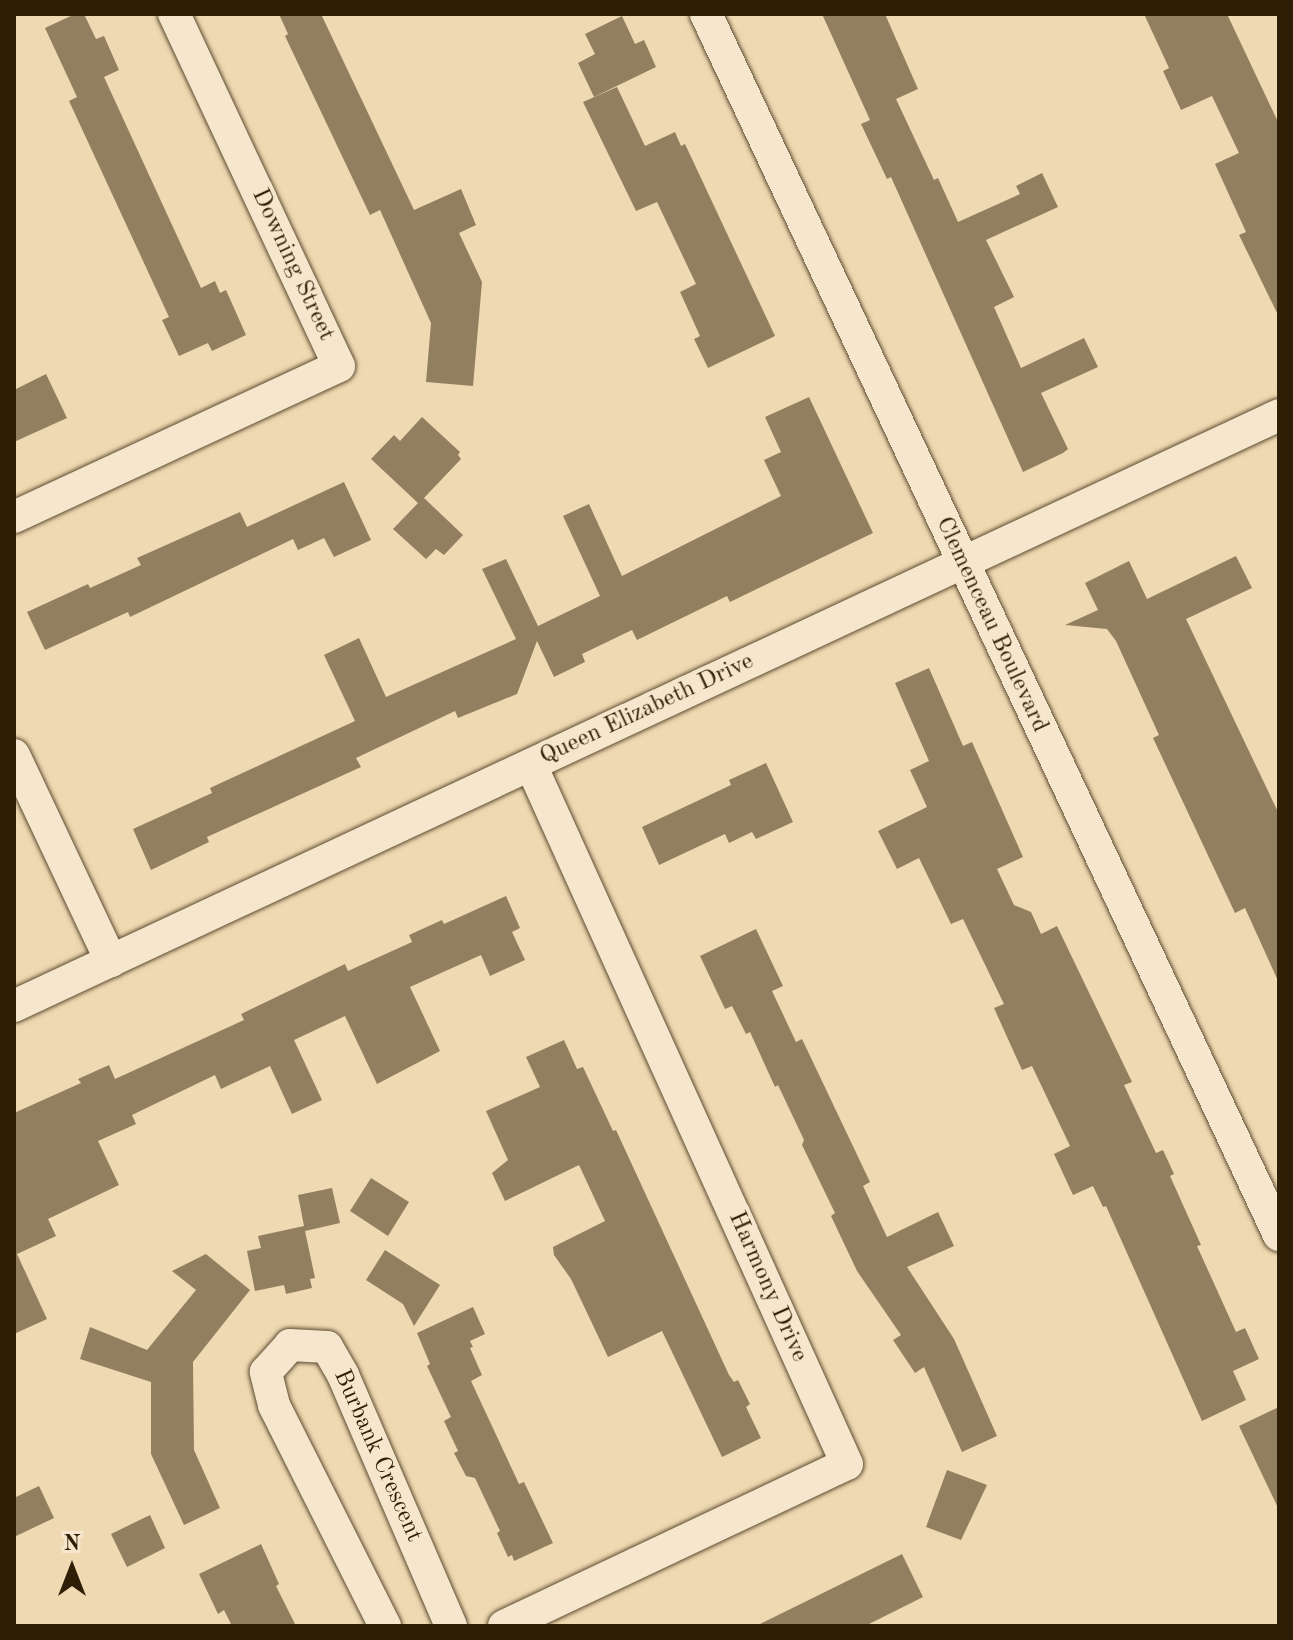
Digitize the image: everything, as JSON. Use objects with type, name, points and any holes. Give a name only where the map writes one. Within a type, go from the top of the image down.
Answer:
[{"type":"street","name":"Downing Street","points":[[14,517],[339,366],[174,14]]},
{"type":"street","name":"Clemenceau Boulevard","points":[[706,14],[1279,1235]]},
{"type":"street","name":"Queen Elizabeth Drive","points":[[14,1006],[1279,415]]},
{"type":"street","points":[[14,755],[111,961]]},
{"type":"street","name":"Harmony Drive","points":[[504,1626],[847,1464],[531,765]]},
{"type":"street","name":"Burbank Crescent","points":[[385,1626],[274,1405],[266,1372],[290,1345],[327,1347],[343,1375],[451,1626]]},
{"type":"building","points":[[75,14],[84,14],[96,39],[104,36],[119,70],[104,77],[201,288],[215,281],[220,293],[226,290],[246,335],[212,351],[208,343],[179,356],[162,320],[169,317],[69,101],[77,97],[45,28]]},
{"type":"building","points":[[279,14],[321,14],[414,210],[461,189],[476,225],[459,233],[482,282],[473,386],[426,382],[431,323],[380,210],[370,215],[285,36],[288,34]]},
{"type":"building","points":[[822,14],[885,14],[918,89],[896,99],[934,180],[938,178],[958,222],[1020,194],[1016,186],[1042,173],[1058,207],[986,240],[1014,297],[994,307],[1021,368],[1084,338],[1098,367],[1041,393],[1068,449],[1063,453],[1023,472],[891,177],[887,179],[861,124],[870,120]]},
{"type":"building","points":[[1144,14],[1227,14],[1279,124],[1279,317],[1239,235],[1246,232],[1215,164],[1239,153],[1212,96],[1181,110],[1163,71],[1169,68]]},
{"type":"building","points":[[622,16],[635,44],[644,40],[656,67],[594,97],[578,63],[595,54],[585,34]]},
{"type":"building","points":[[617,87],[645,146],[675,132],[681,146],[685,144],[775,336],[708,368],[694,339],[700,336],[680,292],[696,284],[657,202],[636,211],[583,102]]},
{"type":"building","points":[[46,374],[67,418],[14,442],[14,390]]},
{"type":"building","points":[[809,397],[873,533],[730,602],[727,596],[637,640],[632,630],[582,654],[585,662],[554,677],[537,641],[517,694],[458,718],[455,711],[356,758],[361,767],[207,837],[209,842],[151,870],[133,829],[212,793],[210,788],[355,721],[324,655],[359,638],[386,697],[516,639],[482,569],[506,559],[538,626],[600,596],[563,516],[589,504],[622,576],[781,496],[764,460],[781,452],[765,417]]},
{"type":"building","points":[[422,417],[460,452],[458,455],[461,459],[424,498],[463,535],[444,555],[436,549],[426,559],[393,529],[418,503],[371,459],[394,435],[400,441]]},
{"type":"building","points":[[344,482],[371,540],[334,557],[324,538],[298,550],[293,539],[130,617],[128,612],[45,650],[27,612],[88,584],[90,588],[141,565],[137,558],[240,512],[247,527]]},
{"type":"building","points":[[1236,556],[1252,588],[1186,619],[1279,814],[1279,983],[1245,908],[1235,913],[1153,738],[1159,735],[1116,641],[1107,629],[1065,625],[1098,610],[1085,583],[1129,561],[1147,599]]},
{"type":"building","points":[[929,668],[963,746],[972,742],[1023,857],[997,869],[1014,905],[1031,912],[1041,934],[1057,926],[1132,1082],[1124,1085],[1156,1153],[1163,1150],[1174,1174],[1170,1176],[1201,1245],[1197,1246],[1236,1332],[1245,1328],[1259,1359],[1233,1371],[1246,1400],[1202,1421],[1106,1206],[1103,1207],[1093,1186],[1073,1195],[1054,1154],[1070,1146],[1032,1066],[1022,1070],[994,1008],[1004,1004],[963,919],[951,924],[919,858],[897,869],[878,831],[927,807],[910,770],[929,761],[895,683]]},
{"type":"building","points":[[766,763],[793,822],[756,839],[752,832],[729,843],[725,834],[659,865],[642,827],[731,785],[729,780]]},
{"type":"building","points":[[506,896],[520,928],[512,932],[525,960],[490,976],[481,955],[410,987],[440,1051],[377,1084],[345,1016],[294,1040],[322,1100],[292,1114],[270,1066],[221,1089],[215,1075],[132,1115],[136,1124],[98,1141],[119,1185],[48,1219],[56,1236],[17,1254],[47,1319],[14,1334],[14,1113],[81,1083],[78,1079],[109,1065],[115,1079],[244,1020],[241,1014],[345,964],[348,971],[412,942],[409,935],[442,920],[444,924]]},
{"type":"building","points":[[756,929],[783,986],[772,991],[796,1042],[802,1039],[870,1182],[863,1186],[887,1237],[938,1212],[954,1246],[907,1267],[954,1339],[997,1436],[962,1452],[924,1367],[915,1373],[893,1340],[901,1335],[857,1271],[831,1216],[835,1213],[802,1145],[804,1140],[778,1085],[775,1087],[750,1032],[746,1034],[732,1006],[725,1009],[700,956]]},
{"type":"building","points":[[564,1040],[577,1069],[583,1067],[613,1131],[616,1130],[729,1375],[734,1382],[738,1380],[750,1404],[746,1407],[761,1438],[722,1457],[662,1331],[608,1357],[571,1279],[554,1255],[553,1247],[605,1221],[579,1165],[505,1201],[492,1173],[508,1160],[486,1111],[540,1087],[526,1057]]},
{"type":"building","points":[[371,1178],[409,1202],[388,1236],[350,1211]]},
{"type":"building","points":[[332,1188],[340,1223],[305,1231],[315,1278],[310,1279],[312,1288],[286,1294],[284,1285],[255,1291],[247,1251],[261,1248],[258,1236],[304,1226],[298,1195]]},
{"type":"building","points":[[385,1250],[440,1285],[414,1326],[403,1304],[366,1280]]},
{"type":"building","points":[[206,1254],[250,1290],[193,1362],[194,1450],[220,1508],[184,1525],[151,1454],[151,1382],[80,1359],[90,1327],[147,1350],[196,1290],[172,1271]]},
{"type":"building","points":[[473,1307],[485,1334],[470,1341],[482,1375],[471,1381],[519,1484],[524,1482],[553,1543],[514,1561],[512,1555],[508,1557],[497,1533],[500,1531],[475,1478],[466,1476],[454,1453],[458,1451],[444,1421],[451,1417],[427,1366],[430,1364],[417,1333]]},
{"type":"building","points":[[1279,1407],[1279,1510],[1239,1426]]},
{"type":"building","points":[[947,1470],[987,1485],[961,1540],[926,1527]]},
{"type":"building","points":[[39,1486],[54,1518],[14,1537],[14,1498]]},
{"type":"building","points":[[150,1515],[165,1548],[127,1567],[111,1534]]},
{"type":"building","points":[[261,1544],[279,1584],[276,1586],[296,1626],[232,1626],[224,1610],[218,1614],[199,1574]]},
{"type":"building","points":[[902,1554],[923,1597],[865,1626],[756,1626]]}]
